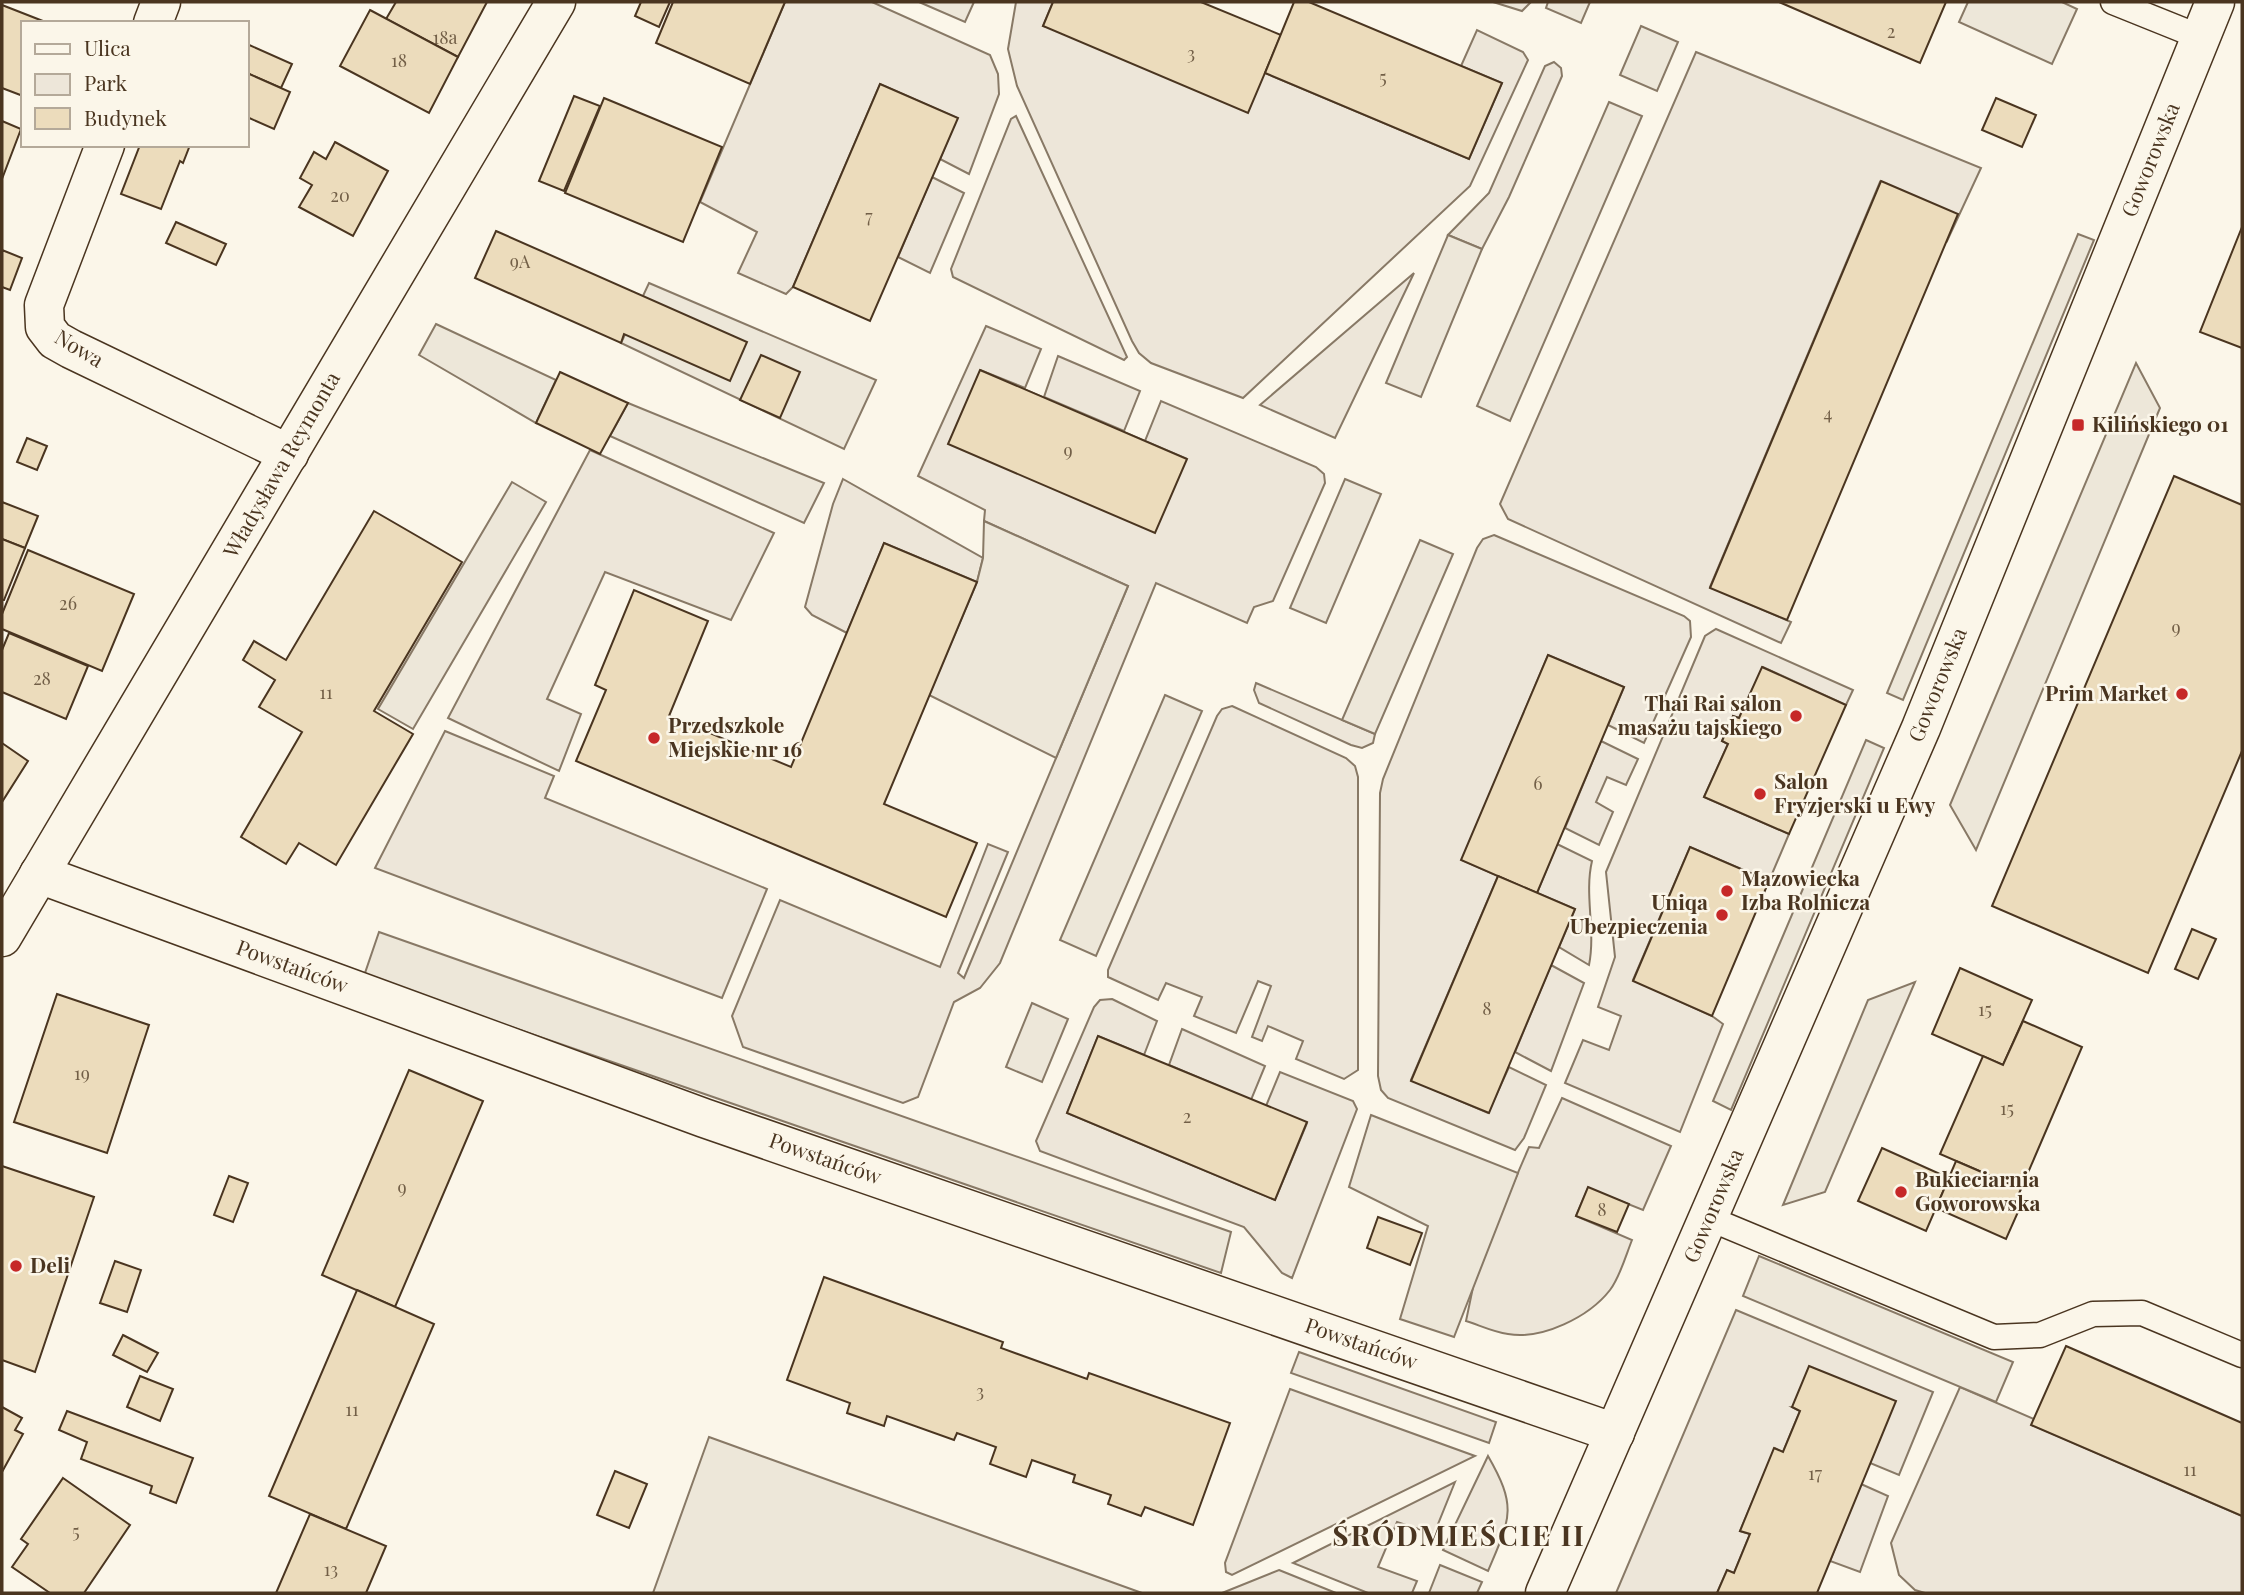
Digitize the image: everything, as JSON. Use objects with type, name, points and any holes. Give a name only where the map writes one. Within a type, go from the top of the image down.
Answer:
[{"type":"street","points":[[154,21],[161,2]]},
{"type":"street","name":"Władysława Reymonta","points":[[4,930],[556,2]]},
{"type":"street","name":"Goworowska","points":[[1545,1593],[1921,728],[2215,2]]},
{"type":"street","name":"Nowa","points":[[105,147],[44,305],[44,327],[55,340],[71,349],[289,454]]},
{"type":"street","name":"Powstańców","points":[[39,874],[704,1118],[1615,1433]]},
{"type":"lane","points":[[2113,2],[2200,37]]},
{"type":"lane","points":[[1708,1218],[1994,1337],[2040,1335],[2093,1314],[2142,1312],[2242,1355]]},
{"type":"green space","points":[[785,2],[872,2],[990,55],[998,74],[999,94],[969,174],[940,159],[957,118],[880,84],[793,287],[786,294],[738,273],[757,232],[700,202]]},
{"type":"green space","points":[[1016,2],[1053,2],[1043,26],[1265,73],[1469,159],[1502,83],[1461,66],[1477,30],[1523,52],[1528,60],[1470,186],[1243,398],[1151,363],[1139,353],[1132,341],[1017,86],[1008,49]]},
{"type":"green space","points":[[1493,2],[1531,2],[1522,11]]},
{"type":"green space","points":[[1696,52],[1981,168],[1947,241],[1880,182],[1710,587],[1791,622],[1781,643],[1508,519],[1500,504]]},
{"type":"green space","points":[[1554,62],[1561,68],[1562,76],[1509,197],[1482,249],[1448,235],[1489,193],[1545,66]]},
{"type":"green space","points":[[1016,116],[1127,357],[1124,360],[953,277],[951,269],[1011,119]]},
{"type":"green space","points":[[932,177],[964,193],[930,273],[898,257]]},
{"type":"green space","points":[[1414,273],[1335,438],[1260,405]]},
{"type":"green space","points":[[986,326],[1041,349],[1025,388],[980,370],[1145,441],[1161,401],[1316,467],[1324,474],[1325,483],[1273,601],[1254,607],[1247,623],[1156,583],[1000,963],[980,988],[954,1002],[918,1097],[903,1103],[743,1047],[732,1016],[780,900],[940,967],[988,844],[1008,852],[958,973],[964,978],[1128,586],[984,521],[985,510],[918,476]]},
{"type":"green space","points":[[1058,356],[1140,391],[1124,431],[1044,397]]},
{"type":"green space","points":[[590,450],[774,533],[731,620],[605,572],[547,699],[581,714],[559,771],[448,718]]},
{"type":"green space","points":[[843,479],[983,558],[977,582],[884,543],[847,633],[812,615],[805,607],[833,504]]},
{"type":"green space","points":[[1494,535],[1684,616],[1690,621],[1691,637],[1644,743],[1608,725],[1624,687],[1548,655],[1462,860],[1498,876],[1411,1080],[1488,1113],[1509,1067],[1546,1085],[1524,1138],[1515,1150],[1388,1098],[1381,1090],[1378,1076],[1380,793],[1383,779],[1477,548],[1483,539]]},
{"type":"green space","points":[[1716,629],[1853,690],[1846,705],[1763,667],[1739,718],[1733,716],[1722,741],[1728,744],[1704,797],[1789,834],[1769,881],[1690,847],[1633,980],[1712,1016],[1723,1024],[1680,1132],[1565,1083],[1583,1040],[1609,1050],[1621,1016],[1598,1007],[1615,957],[1606,872],[1705,636]]},
{"type":"green space","points":[[1256,683],[1375,734],[1373,743],[1362,748],[1351,745],[1259,703],[1254,690]]},
{"type":"green space","points":[[1232,706],[1346,758],[1355,766],[1358,777],[1358,1070],[1344,1079],[1296,1059],[1303,1041],[1268,1026],[1262,1041],[1252,1037],[1271,986],[1258,981],[1236,1033],[1194,1016],[1202,997],[1166,983],[1158,1000],[1108,977],[1108,970],[1217,716],[1222,709]]},
{"type":"green space","points":[[445,731],[554,776],[545,798],[767,889],[722,998],[375,868]]},
{"type":"green space","points":[[1601,741],[1638,759],[1626,785],[1607,777],[1596,802],[1613,812],[1599,845],[1565,828]]},
{"type":"green space","points":[[1557,844],[1592,861],[1589,887],[1589,965],[1559,947],[1575,909],[1537,893]]},
{"type":"green space","points":[[1551,965],[1584,983],[1551,1071],[1515,1052]]},
{"type":"green space","points":[[1112,999],[1157,1021],[1144,1055],[1098,1036],[1067,1113],[1275,1200],[1307,1123],[1266,1106],[1280,1072],[1353,1101],[1357,1109],[1292,1278],[1282,1273],[1244,1227],[1040,1151],[1036,1141],[1094,1007],[1100,1000]]},
{"type":"green space","points":[[1182,1029],[1265,1066],[1251,1100],[1169,1065]]},
{"type":"green space","points":[[1562,1098],[1671,1146],[1643,1210],[1588,1188],[1576,1216],[1632,1240],[1620,1272],[1614,1285],[1601,1300],[1577,1317],[1550,1330],[1521,1335],[1508,1334],[1466,1321],[1477,1268],[1529,1147],[1539,1148]]},
{"type":"green space","points":[[1736,1310],[1933,1392],[1899,1475],[1870,1463],[1895,1401],[1792,1407],[1800,1411],[1783,1452],[1775,1448],[1740,1531],[1750,1534],[1734,1573],[1727,1570],[1717,1593],[1616,1593]]},
{"type":"green space","points":[[1299,1352],[1496,1422],[1489,1443],[1291,1373]]},
{"type":"green space","points":[[1960,1387],[2034,1419],[2032,1425],[2242,1516],[2242,1593],[1925,1593],[1915,1590],[1899,1575],[1891,1543]]},
{"type":"green space","points":[[1290,1389],[1475,1456],[1232,1575],[1226,1572],[1225,1563]]},
{"type":"green space","points":[[1488,1456],[1504,1489],[1508,1513],[1502,1538],[1488,1571],[1443,1550]]},
{"type":"green space","points":[[1455,1482],[1434,1534],[1397,1522],[1378,1567],[1417,1581],[1412,1593],[1368,1593],[1293,1563]]},
{"type":"green space","points":[[1861,1484],[1888,1496],[1860,1572],[1830,1561]]},
{"type":"green space","points":[[1440,1565],[1482,1582],[1477,1593],[1429,1593]]},
{"type":"green space","points":[[1279,1570],[1336,1593],[1222,1593]]},
{"type":"shaded area","points":[[919,2],[974,2],[965,22]]},
{"type":"shaded area","points":[[1548,2],[1590,2],[1581,23],[1546,8]]},
{"type":"shaded area","points":[[1968,2],[2062,2],[2077,9],[2052,64],[1959,22]]},
{"type":"shaded area","points":[[1641,26],[1678,42],[1657,91],[1620,75]]},
{"type":"shaded area","points":[[1609,102],[1642,116],[1510,421],[1477,406]]},
{"type":"shaded area","points":[[2078,234],[2094,240],[1903,700],[1887,693]]},
{"type":"shaded area","points":[[1448,235],[1482,249],[1421,397],[1386,383]]},
{"type":"shaded area","points":[[649,283],[876,380],[844,449],[621,343]]},
{"type":"shaded area","points":[[436,324],[556,380],[536,423],[419,355]]},
{"type":"shaded area","points":[[2136,363],[2160,408],[1976,850],[1950,805]]},
{"type":"shaded area","points":[[628,403],[824,483],[804,523],[610,436]]},
{"type":"shaded area","points":[[1345,479],[1381,494],[1326,623],[1290,608]]},
{"type":"shaded area","points":[[512,482],[546,502],[413,729],[378,709]]},
{"type":"shaded area","points":[[984,521],[1128,586],[1056,758],[929,695],[977,582],[983,558]]},
{"type":"shaded area","points":[[1420,540],[1453,554],[1375,734],[1342,720]]},
{"type":"shaded area","points":[[1165,695],[1202,711],[1096,956],[1060,940]]},
{"type":"shaded area","points":[[1866,740],[1884,748],[1731,1110],[1713,1101]]},
{"type":"shaded area","points":[[379,932],[1231,1232],[1221,1273],[364,976]]},
{"type":"shaded area","points":[[1915,982],[1825,1192],[1783,1205],[1868,1000]]},
{"type":"shaded area","points":[[1032,1003],[1068,1019],[1042,1082],[1006,1067]]},
{"type":"shaded area","points":[[1371,1115],[1518,1173],[1454,1337],[1400,1319],[1428,1226],[1349,1187]]},
{"type":"shaded area","points":[[1759,1256],[2013,1362],[1996,1402],[1743,1296]]},
{"type":"shaded area","points":[[709,1437],[1142,1593],[653,1593]]},
{"type":"building","points":[[396,2],[487,2],[458,57],[386,19]]},
{"type":"building","points":[[641,2],[670,2],[659,27],[635,16]]},
{"type":"building","points":[[673,2],[785,2],[750,84],[656,43]]},
{"type":"building","points":[[1053,2],[1201,2],[1281,35],[1248,113],[1043,26]]},
{"type":"building","points":[[1294,2],[1309,2],[1502,83],[1469,159],[1265,73]]},
{"type":"building","points":[[1779,2],[1946,2],[1920,63]]},
{"type":"building","points":[[2,5],[43,21],[21,21],[21,95],[2,88]]},
{"type":"building","points":[[370,10],[458,57],[429,113],[340,66]]},
{"type":"building","points":[[248,44],[292,64],[281,88],[248,73]]},
{"type":"building","points":[[248,73],[290,92],[274,129],[248,117]]},
{"type":"building","points":[[880,84],[958,118],[870,321],[793,287]]},
{"type":"building","points":[[574,96],[600,106],[564,191],[539,181]]},
{"type":"building","points":[[604,98],[722,147],[683,242],[565,193]]},
{"type":"building","points":[[1996,98],[2036,115],[2022,147],[1982,130]]},
{"type":"building","points":[[2,121],[21,129],[2,179]]},
{"type":"building","points":[[335,142],[388,171],[353,236],[299,207],[312,185],[300,178],[314,152],[326,159]]},
{"type":"building","points":[[139,147],[189,147],[183,163],[180,161],[161,209],[121,194]]},
{"type":"building","points":[[1881,181],[1958,214],[1787,620],[1710,588]]},
{"type":"building","points":[[176,222],[226,244],[216,265],[166,243]]},
{"type":"building","points":[[2242,227],[2242,348],[2200,332]]},
{"type":"building","points":[[496,231],[747,342],[730,381],[624,334],[621,343],[475,278]]},
{"type":"building","points":[[2,250],[22,258],[10,290],[2,287]]},
{"type":"building","points":[[761,355],[800,372],[780,418],[740,400]]},
{"type":"building","points":[[980,370],[1187,459],[1155,533],[948,444]]},
{"type":"building","points":[[560,372],[628,403],[600,454],[536,423]]},
{"type":"building","points":[[27,438],[47,446],[37,470],[17,462]]},
{"type":"building","points":[[2174,476],[2242,505],[2242,751],[2148,973],[1992,906]]},
{"type":"building","points":[[2,502],[38,516],[25,548],[2,539]]},
{"type":"building","points":[[374,511],[462,562],[374,711],[413,734],[336,865],[299,843],[286,864],[241,837],[302,732],[259,707],[275,680],[243,660],[254,641],[286,660]]},
{"type":"building","points":[[2,539],[25,548],[4,600],[2,600]]},
{"type":"building","name":"Przedszkole Miejskie nr 16","points":[[884,543],[977,582],[884,804],[977,843],[946,917],[576,761],[606,690],[595,685],[634,590],[708,621],[669,716],[791,767]]},
{"type":"building","points":[[28,550],[134,594],[102,671],[2,629],[2,614]]},
{"type":"building","points":[[9,633],[88,666],[66,719],[2,692],[2,650]]},
{"type":"building","points":[[1548,655],[1624,687],[1537,893],[1461,860]]},
{"type":"building","points":[[1762,667],[1846,705],[1789,834],[1704,797],[1728,744],[1722,741],[1733,716],[1739,718]]},
{"type":"building","points":[[2,743],[28,761],[2,802]]},
{"type":"building","points":[[1690,847],[1769,881],[1712,1016],[1633,981]]},
{"type":"building","points":[[1498,876],[1575,909],[1489,1113],[1411,1081]]},
{"type":"building","points":[[2192,929],[2216,939],[2198,979],[2175,969]]},
{"type":"building","points":[[1960,968],[2032,1000],[2003,1065],[1932,1034]]},
{"type":"building","points":[[57,994],[149,1025],[107,1153],[14,1122]]},
{"type":"building","points":[[2023,1021],[2082,1047],[2021,1189],[1940,1154],[1983,1056],[2003,1065]]},
{"type":"building","points":[[1098,1036],[1307,1122],[1275,1200],[1067,1113]]},
{"type":"building","points":[[409,1070],[483,1101],[395,1307],[322,1275]]},
{"type":"building","points":[[1882,1148],[1949,1178],[1926,1231],[1858,1201]]},
{"type":"building","points":[[1956,1161],[2021,1189],[2016,1200],[2022,1203],[2006,1239],[1936,1208]]},
{"type":"building","points":[[2,1166],[94,1197],[35,1372],[2,1360]]},
{"type":"building","points":[[229,1176],[248,1183],[233,1222],[214,1215]]},
{"type":"building","points":[[1588,1187],[1629,1204],[1617,1232],[1576,1216]]},
{"type":"building","points":[[1378,1217],[1422,1233],[1410,1265],[1367,1248]]},
{"type":"building","points":[[115,1261],[141,1270],[127,1312],[100,1303]]},
{"type":"building","points":[[824,1277],[1003,1342],[1001,1348],[1087,1379],[1089,1373],[1230,1423],[1193,1525],[1145,1507],[1141,1516],[1108,1504],[1111,1495],[1073,1482],[1075,1475],[1032,1460],[1026,1477],[990,1464],[996,1447],[957,1433],[954,1440],[887,1416],[884,1426],[847,1413],[850,1403],[787,1380]]},
{"type":"building","points":[[357,1290],[434,1324],[346,1529],[269,1496]]},
{"type":"building","points":[[123,1335],[158,1353],[147,1372],[113,1355]]},
{"type":"building","points":[[2066,1346],[2242,1423],[2242,1516],[2031,1425]]},
{"type":"building","points":[[1809,1366],[1896,1401],[1817,1593],[1717,1593],[1727,1570],[1734,1573],[1750,1534],[1740,1531],[1774,1448],[1783,1452],[1800,1411],[1792,1407]]},
{"type":"building","points":[[140,1376],[173,1389],[160,1421],[127,1407]]},
{"type":"building","points":[[2,1407],[22,1418],[15,1430],[23,1434],[2,1472]]},
{"type":"building","points":[[67,1411],[193,1458],[176,1503],[150,1493],[152,1486],[81,1459],[87,1442],[59,1430]]},
{"type":"building","points":[[615,1471],[647,1484],[629,1528],[597,1515]]},
{"type":"building","points":[[63,1478],[130,1525],[84,1593],[50,1593],[12,1567],[28,1544],[21,1539]]},
{"type":"building","points":[[310,1514],[386,1546],[366,1593],[276,1593]]},
{"type":"place","name":"Kilińskiego 01","points":[[2078,425]]},
{"type":"place","name":"Prim Market","points":[[2182,694]]},
{"type":"place","name":"Thai Rai salon masażu tajskiego","points":[[1796,716]]},
{"type":"place","name":"Przedszkole Miejskie nr 16","points":[[654,738]]},
{"type":"place","name":"Salon Fryzjerski u Ewy","points":[[1760,794]]},
{"type":"place","name":"Mazowiecka Izba Rolnicza","points":[[1727,891]]},
{"type":"place","name":"Uniqa Ubezpieczenia","points":[[1722,915]]},
{"type":"place","name":"Bukieciarnia Goworowska","points":[[1901,1192]]},
{"type":"place","name":"Deli","points":[[16,1266]]},
{"type":"district","name":"ŚRÓDMIEŚCIE II","points":[[1459,1536]]}]
